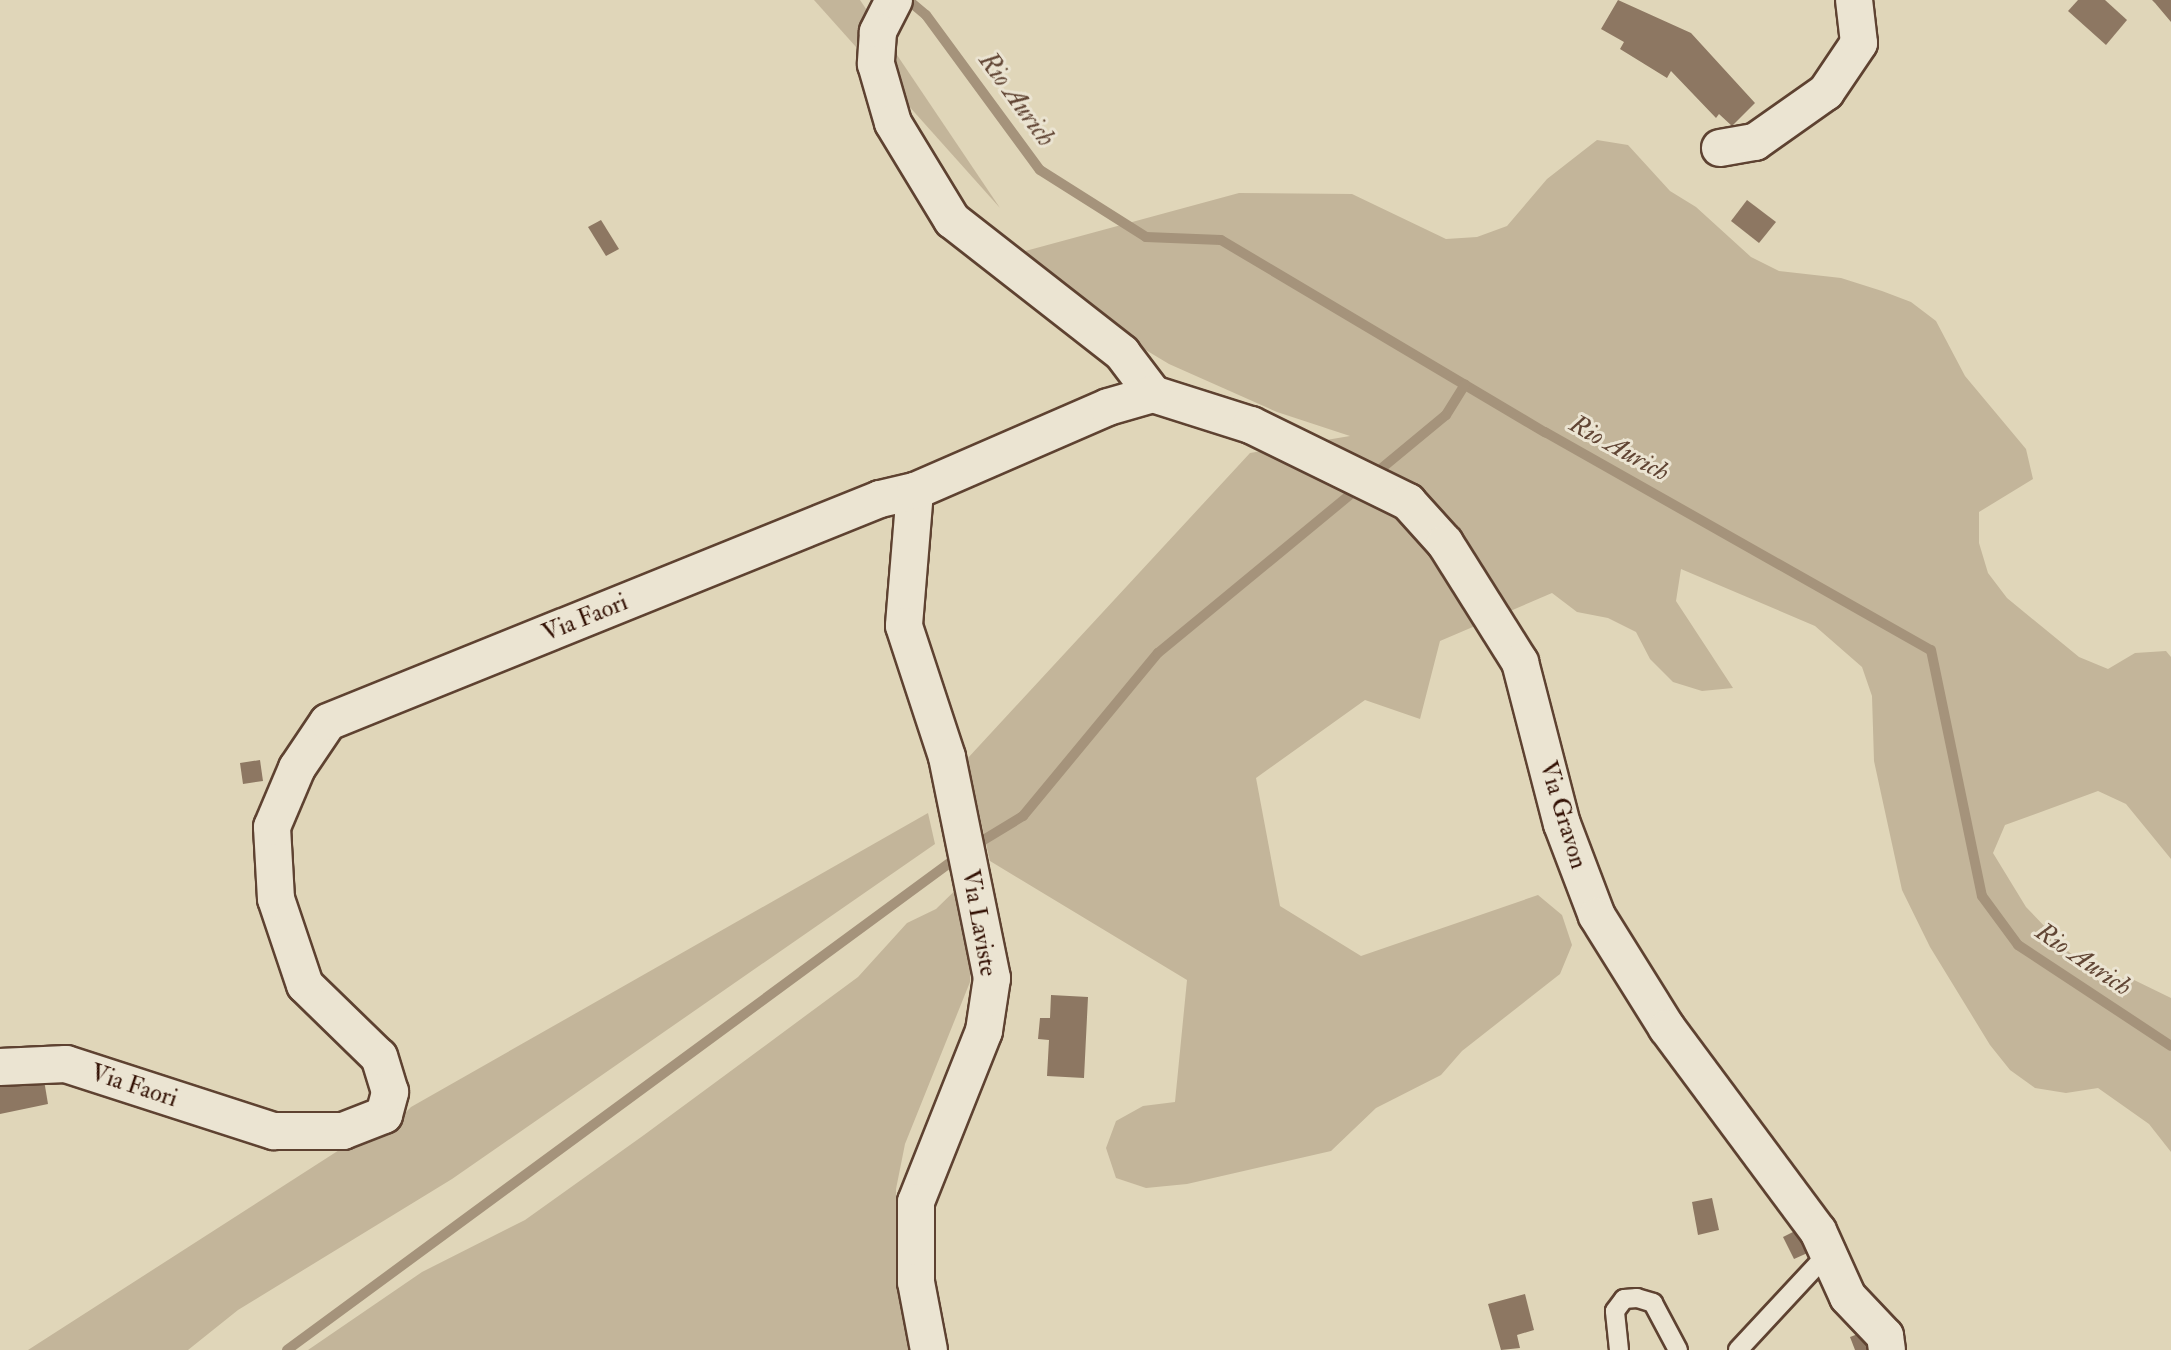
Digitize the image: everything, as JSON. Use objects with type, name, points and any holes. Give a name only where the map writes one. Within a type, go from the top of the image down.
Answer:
[{"type":"street","points":[[1720,148],[1755,142],[1826,92],[1859,43],[1854,0]]},
{"type":"street","points":[[891,7],[878,32],[876,64],[893,123],[952,220],[1122,353],[1153,394]]},
{"type":"street","name":"Via Gravon","points":[[1153,394],[1251,425],[1408,502],[1445,543],[1520,662],[1562,824],[1597,916],[1667,1028],[1818,1231],[1848,1297],[1885,1336],[1887,1350]]},
{"type":"street","name":"Via Faori","points":[[0,1067],[66,1064],[274,1131],[343,1131],[384,1115],[390,1092],[379,1057],[305,985],[276,899],[272,827],[297,768],[328,722],[880,499],[915,491],[1108,407],[1153,394]]},
{"type":"street","name":"Via Laviste","points":[[915,491],[904,626],[947,757],[992,978],[984,1031],[916,1202],[916,1282],[929,1350]]},
{"type":"lane","points":[[1738,1350],[1828,1253]]},
{"type":"lane","points":[[1619,1350],[1615,1311],[1624,1299],[1637,1298],[1653,1303],[1678,1350]]},
{"type":"shaded area","points":[[814,0],[860,0],[1000,208]]},
{"type":"shaded area","points":[[1597,140],[1628,145],[1670,191],[1696,207],[1751,257],[1779,271],[1841,278],[1882,291],[1911,302],[1936,321],[1965,376],[2026,449],[2033,479],[1979,512],[1979,543],[1988,573],[2007,598],[2079,657],[2108,669],[2135,653],[2166,651],[2171,657],[2171,859],[2126,804],[2098,791],[2005,825],[1993,853],[2026,907],[2069,952],[2101,977],[2132,979],[2171,998],[2171,1152],[2149,1124],[2098,1088],[2066,1093],[2035,1088],[2010,1070],[1990,1045],[1930,947],[1902,890],[1874,761],[1872,696],[1862,667],[1815,626],[1681,569],[1676,601],[1733,688],[1702,691],[1673,682],[1650,659],[1636,632],[1608,618],[1577,612],[1552,593],[1440,641],[1420,719],[1365,700],[1256,778],[1280,906],[1361,956],[1538,895],[1562,915],[1572,945],[1560,974],[1462,1051],[1441,1075],[1376,1108],[1331,1151],[1187,1184],[1146,1188],[1116,1178],[1106,1148],[1116,1121],[1143,1106],[1175,1102],[1187,980],[990,861],[967,759],[1250,453],[1350,436],[1277,412],[1169,364],[1129,340],[1018,253],[1239,193],[1352,194],[1446,239],[1477,237],[1507,226],[1547,179]]},
{"type":"shaded area","points":[[928,813],[935,844],[452,1179],[238,1310],[188,1350],[28,1350],[375,1127],[401,1117],[411,1107]]},
{"type":"shaded area","points":[[973,873],[970,982],[905,1144],[896,1189],[896,1267],[910,1350],[308,1350],[422,1272],[525,1220],[644,1135],[858,977],[907,923],[936,909]]},
{"type":"building","points":[[1618,0],[1691,33],[1755,103],[1732,126],[1719,114],[1716,118],[1671,71],[1667,78],[1620,49],[1624,42],[1601,29]]},
{"type":"building","points":[[2078,0],[2105,0],[2127,20],[2106,45],[2068,11]]},
{"type":"building","points":[[2152,0],[2171,0],[2171,22],[2155,3]]},
{"type":"building","points":[[1747,200],[1776,222],[1759,243],[1731,221]]},
{"type":"building","points":[[601,220],[619,249],[606,256],[588,227]]},
{"type":"building","points":[[260,760],[263,781],[243,784],[240,763]]},
{"type":"building","points":[[1051,995],[1088,997],[1084,1078],[1047,1076],[1049,1040],[1038,1039],[1040,1018],[1050,1018]]},
{"type":"building","points":[[43,1074],[48,1104],[0,1114],[0,1080]]},
{"type":"building","points":[[1712,1198],[1719,1230],[1698,1235],[1692,1202]]},
{"type":"building","points":[[1801,1228],[1812,1251],[1794,1259],[1783,1237]]},
{"type":"building","points":[[1525,1294],[1534,1330],[1517,1335],[1520,1348],[1501,1350],[1488,1304]]},
{"type":"building","points":[[1866,1331],[1873,1350],[1855,1350],[1850,1337]]},
{"type":"waterway","name":"Rio Aurich","points":[[908,0],[926,15],[1040,170],[1146,237],[1221,240],[1545,432],[1931,650],[1982,896],[2018,945],[2171,1046]]},
{"type":"waterway","points":[[1371,477],[1446,415],[1465,384]]},
{"type":"waterway","points":[[972,847],[1023,816],[1158,653],[1358,488]]},
{"type":"waterway","points":[[287,1350],[959,856]]}]
